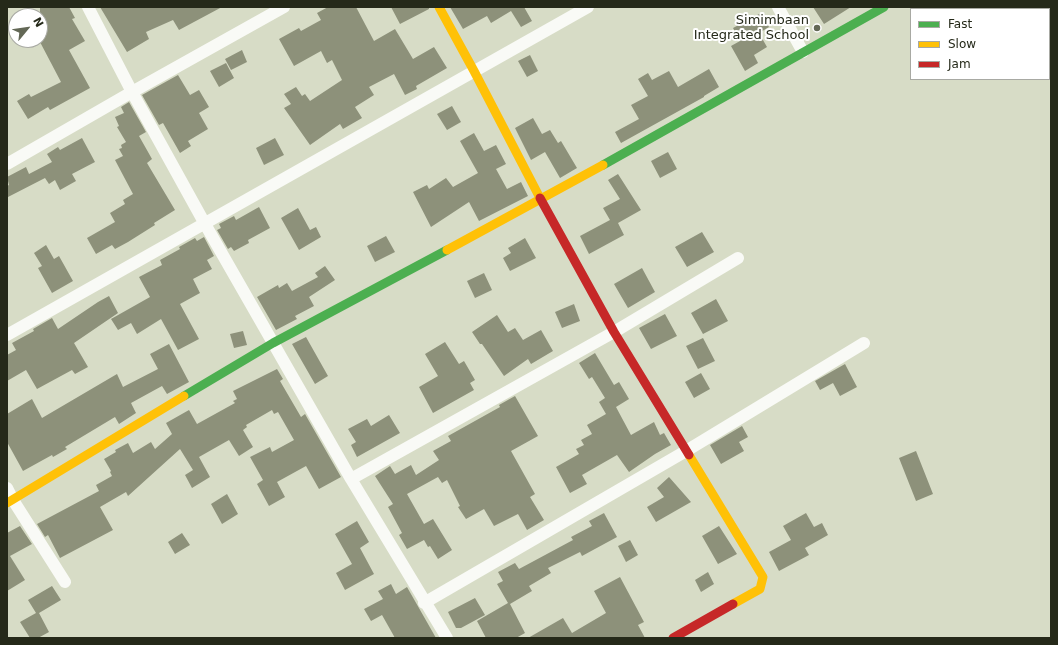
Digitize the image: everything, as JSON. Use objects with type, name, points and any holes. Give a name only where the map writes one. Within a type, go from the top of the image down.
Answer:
[{"type":"street","points":[[88,7],[132,92],[205,224],[351,479],[424,603],[447,638]]},
{"type":"street","points":[[7,164],[284,7]]},
{"type":"street","points":[[439,7],[541,200],[614,332],[763,577],[760,589],[673,638]]},
{"type":"street","points":[[7,335],[588,7]]},
{"type":"street","points":[[778,7],[802,52]]},
{"type":"street","points":[[10,501],[273,343],[541,200],[884,7]]},
{"type":"street","points":[[351,479],[614,332],[738,258]]},
{"type":"street","points":[[424,603],[686,451],[864,343]]},
{"type":"street","points":[[7,488],[10,501],[65,582]]},
{"type":"building","points":[[69,7],[75,18],[72,19],[85,41],[69,50],[90,88],[50,110],[48,107],[28,119],[17,101],[29,94],[31,97],[61,82],[43,48],[48,48],[48,8],[40,8]]},
{"type":"building","points":[[100,7],[222,7],[179,30],[173,20],[146,32],[149,39],[127,52]]},
{"type":"building","points":[[328,7],[356,7],[374,41],[395,29],[413,59],[434,47],[447,68],[416,86],[417,89],[405,95],[394,74],[369,87],[374,95],[355,107],[362,118],[343,129],[340,124],[310,145],[284,108],[291,104],[284,94],[296,87],[302,96],[305,94],[310,101],[342,80],[332,60],[327,63],[321,51],[294,66],[279,39],[299,28],[301,31],[321,20],[317,13]]},
{"type":"building","points":[[391,7],[429,7],[429,9],[400,24]]},
{"type":"building","points":[[450,7],[524,7],[532,21],[521,27],[511,11],[491,23],[487,16],[463,29]]},
{"type":"building","points":[[813,7],[851,7],[824,24]]},
{"type":"building","points":[[761,13],[769,27],[759,33],[767,47],[754,55],[758,63],[745,71],[731,46],[740,41],[733,28]]},
{"type":"building","points":[[242,50],[247,62],[231,70],[225,59]]},
{"type":"building","points":[[530,55],[538,71],[527,77],[518,61]]},
{"type":"building","points":[[226,63],[234,78],[219,87],[210,71]]},
{"type":"building","points":[[709,69],[719,87],[704,97],[621,143],[615,132],[639,119],[631,105],[648,96],[638,79],[648,73],[652,80],[669,71],[678,87]]},
{"type":"building","points":[[178,75],[190,95],[199,90],[209,107],[199,113],[208,129],[188,141],[191,146],[180,153],[163,123],[159,125],[142,95]]},
{"type":"building","points":[[129,102],[146,132],[139,136],[152,159],[147,163],[175,210],[128,242],[115,249],[112,245],[96,254],[87,238],[115,222],[110,213],[125,204],[123,200],[133,194],[115,160],[123,156],[119,149],[122,148],[121,145],[126,142],[117,127],[119,126],[115,117],[124,113],[121,107]]},
{"type":"building","points":[[452,106],[461,122],[447,130],[437,114]]},
{"type":"building","points":[[533,118],[542,134],[550,130],[558,143],[561,141],[577,168],[560,178],[545,152],[531,160],[515,128]]},
{"type":"building","points":[[474,133],[484,151],[496,145],[506,164],[496,169],[507,189],[521,182],[528,196],[479,221],[469,202],[431,227],[413,192],[427,185],[429,189],[446,178],[453,187],[478,173],[460,141]]},
{"type":"building","points":[[82,138],[95,162],[72,174],[76,181],[60,190],[55,180],[49,184],[45,178],[8,197],[7,186],[9,185],[7,177],[26,167],[29,174],[52,162],[47,154],[58,147],[60,150]]},
{"type":"building","points":[[275,138],[284,155],[264,165],[256,148]]},
{"type":"building","points":[[668,152],[677,169],[660,178],[651,161]]},
{"type":"building","points":[[618,174],[641,210],[618,223],[624,235],[589,254],[580,236],[610,220],[603,208],[620,199],[608,180]]},
{"type":"building","points":[[259,207],[270,228],[248,240],[249,243],[234,251],[231,247],[228,249],[217,230],[221,228],[219,224],[234,216],[236,220]]},
{"type":"building","points":[[298,208],[310,230],[316,227],[321,237],[299,250],[281,218]]},
{"type":"building","points":[[702,232],[714,252],[687,267],[675,247]]},
{"type":"building","points":[[386,236],[395,252],[375,262],[367,246]]},
{"type":"building","points":[[204,237],[214,256],[207,260],[212,269],[193,279],[200,293],[180,304],[199,339],[178,350],[161,319],[137,334],[131,323],[118,330],[111,319],[150,297],[139,277],[162,265],[160,260],[180,249],[179,247],[195,238],[197,241]]},
{"type":"building","points":[[525,238],[536,258],[510,271],[503,258],[511,253],[508,248]]},
{"type":"building","points":[[46,245],[54,259],[59,256],[73,281],[52,293],[38,268],[42,266],[34,253]]},
{"type":"building","points":[[325,266],[335,280],[309,297],[314,306],[295,316],[297,319],[276,330],[257,297],[278,285],[279,288],[287,283],[292,291],[318,277],[315,273]]},
{"type":"building","points":[[642,268],[655,292],[628,308],[614,284]]},
{"type":"building","points":[[484,273],[492,290],[475,298],[467,281]]},
{"type":"building","points":[[109,296],[118,313],[74,343],[88,367],[75,374],[72,370],[37,389],[26,370],[7,381],[7,355],[16,350],[12,343],[34,331],[33,329],[52,318],[58,329]]},
{"type":"building","points":[[716,299],[728,321],[703,334],[691,313]]},
{"type":"building","points":[[574,304],[580,321],[562,328],[555,312]]},
{"type":"building","points":[[665,314],[677,336],[651,349],[639,328]]},
{"type":"building","points":[[497,315],[508,332],[515,328],[523,340],[541,330],[553,351],[531,364],[528,359],[504,376],[472,332]]},
{"type":"building","points":[[243,331],[247,345],[234,348],[230,334]]},
{"type":"building","points":[[306,337],[328,376],[315,384],[292,344]]},
{"type":"building","points":[[703,338],[715,361],[698,369],[686,346]]},
{"type":"building","points":[[445,342],[459,364],[464,361],[475,380],[470,383],[474,390],[433,413],[419,387],[438,376],[425,354]]},
{"type":"building","points":[[169,344],[189,382],[167,394],[162,386],[131,403],[136,413],[119,424],[115,417],[65,447],[67,449],[53,457],[52,455],[23,471],[7,442],[7,414],[32,399],[42,418],[117,374],[123,387],[158,369],[150,354]]},
{"type":"building","points":[[595,353],[614,385],[619,382],[629,399],[616,407],[631,435],[654,422],[660,435],[664,433],[671,445],[629,472],[617,455],[582,475],[587,484],[570,493],[556,467],[579,454],[576,449],[584,445],[581,440],[592,434],[587,425],[606,414],[599,402],[605,398],[592,377],[589,379],[579,363]]},
{"type":"building","points":[[845,364],[857,387],[840,396],[833,383],[820,390],[815,381]]},
{"type":"building","points":[[277,369],[283,379],[280,381],[301,417],[305,414],[341,477],[319,489],[306,466],[277,482],[285,497],[269,506],[257,484],[263,480],[250,457],[270,447],[272,452],[294,440],[278,412],[274,414],[272,410],[246,425],[247,427],[243,430],[253,447],[239,456],[229,440],[199,457],[210,477],[192,488],[185,475],[193,470],[180,449],[128,496],[126,492],[100,507],[113,530],[60,558],[48,535],[45,537],[37,524],[99,491],[96,485],[112,476],[111,471],[104,459],[116,452],[115,450],[128,443],[133,453],[151,442],[155,449],[172,434],[166,423],[189,410],[197,424],[235,403],[233,401],[237,399],[233,391]]},
{"type":"building","points":[[701,373],[710,389],[694,398],[685,382]]},
{"type":"building","points":[[515,396],[538,436],[511,451],[535,494],[530,497],[544,520],[527,530],[518,514],[494,526],[484,509],[466,519],[458,507],[460,506],[447,480],[442,483],[438,477],[407,494],[424,524],[433,519],[452,550],[438,559],[430,546],[428,547],[424,540],[407,549],[399,535],[402,533],[388,507],[393,504],[375,476],[390,466],[395,474],[411,465],[416,475],[439,460],[433,451],[451,441],[448,436],[500,407],[499,405]]},
{"type":"building","points":[[389,415],[400,433],[357,457],[351,445],[356,442],[348,429],[367,419],[371,426]]},
{"type":"building","points":[[742,426],[748,437],[739,442],[744,451],[721,464],[710,445]]},
{"type":"building","points":[[916,451],[933,494],[916,501],[899,458]]},
{"type":"building","points":[[669,477],[691,502],[656,522],[647,507],[664,497],[657,488]]},
{"type":"building","points":[[227,494],[238,514],[222,524],[211,504]]},
{"type":"building","points":[[604,513],[617,537],[582,556],[580,552],[548,568],[551,573],[529,586],[532,591],[510,604],[525,633],[516,638],[486,638],[477,621],[508,603],[497,584],[503,581],[498,572],[515,563],[519,569],[573,540],[571,537],[592,526],[589,521]]},
{"type":"building","points":[[806,513],[814,527],[822,523],[828,535],[805,548],[809,555],[779,571],[769,552],[791,540],[783,526]]},
{"type":"building","points":[[357,521],[369,542],[360,548],[374,574],[345,590],[336,573],[352,564],[335,534]]},
{"type":"building","points":[[20,526],[32,544],[10,556],[25,580],[7,591],[7,533]]},
{"type":"building","points":[[719,526],[737,554],[718,564],[702,536]]},
{"type":"building","points":[[182,533],[190,545],[175,554],[168,542]]},
{"type":"building","points":[[630,540],[638,555],[626,562],[618,546]]},
{"type":"building","points":[[708,572],[714,584],[701,592],[695,580]]},
{"type":"building","points":[[620,577],[644,622],[638,625],[645,638],[528,638],[563,618],[572,633],[606,613],[594,591]]},
{"type":"building","points":[[391,584],[396,594],[407,587],[436,638],[395,638],[382,615],[371,621],[364,609],[383,599],[378,591]]},
{"type":"building","points":[[52,586],[61,600],[39,613],[49,632],[38,638],[30,638],[20,622],[36,613],[28,600]]},
{"type":"building","points":[[475,598],[485,615],[461,628],[456,628],[448,612]]},
{"type":"traffic: fast","points":[[603,165],[884,7]]},
{"type":"traffic: fast","points":[[184,396],[273,343],[447,250]]},
{"type":"traffic: slow","points":[[439,7],[540,198]]},
{"type":"traffic: slow","points":[[447,250],[603,165]]},
{"type":"traffic: slow","points":[[7,503],[184,396]]},
{"type":"traffic: slow","points":[[689,455],[763,577],[760,589],[733,604]]},
{"type":"traffic: jam","points":[[540,198],[614,332],[689,455]]},
{"type":"traffic: jam","points":[[673,638],[733,604]]},
{"type":"place","name":"Simimbaan Integrated School","points":[[817,28]]}]
